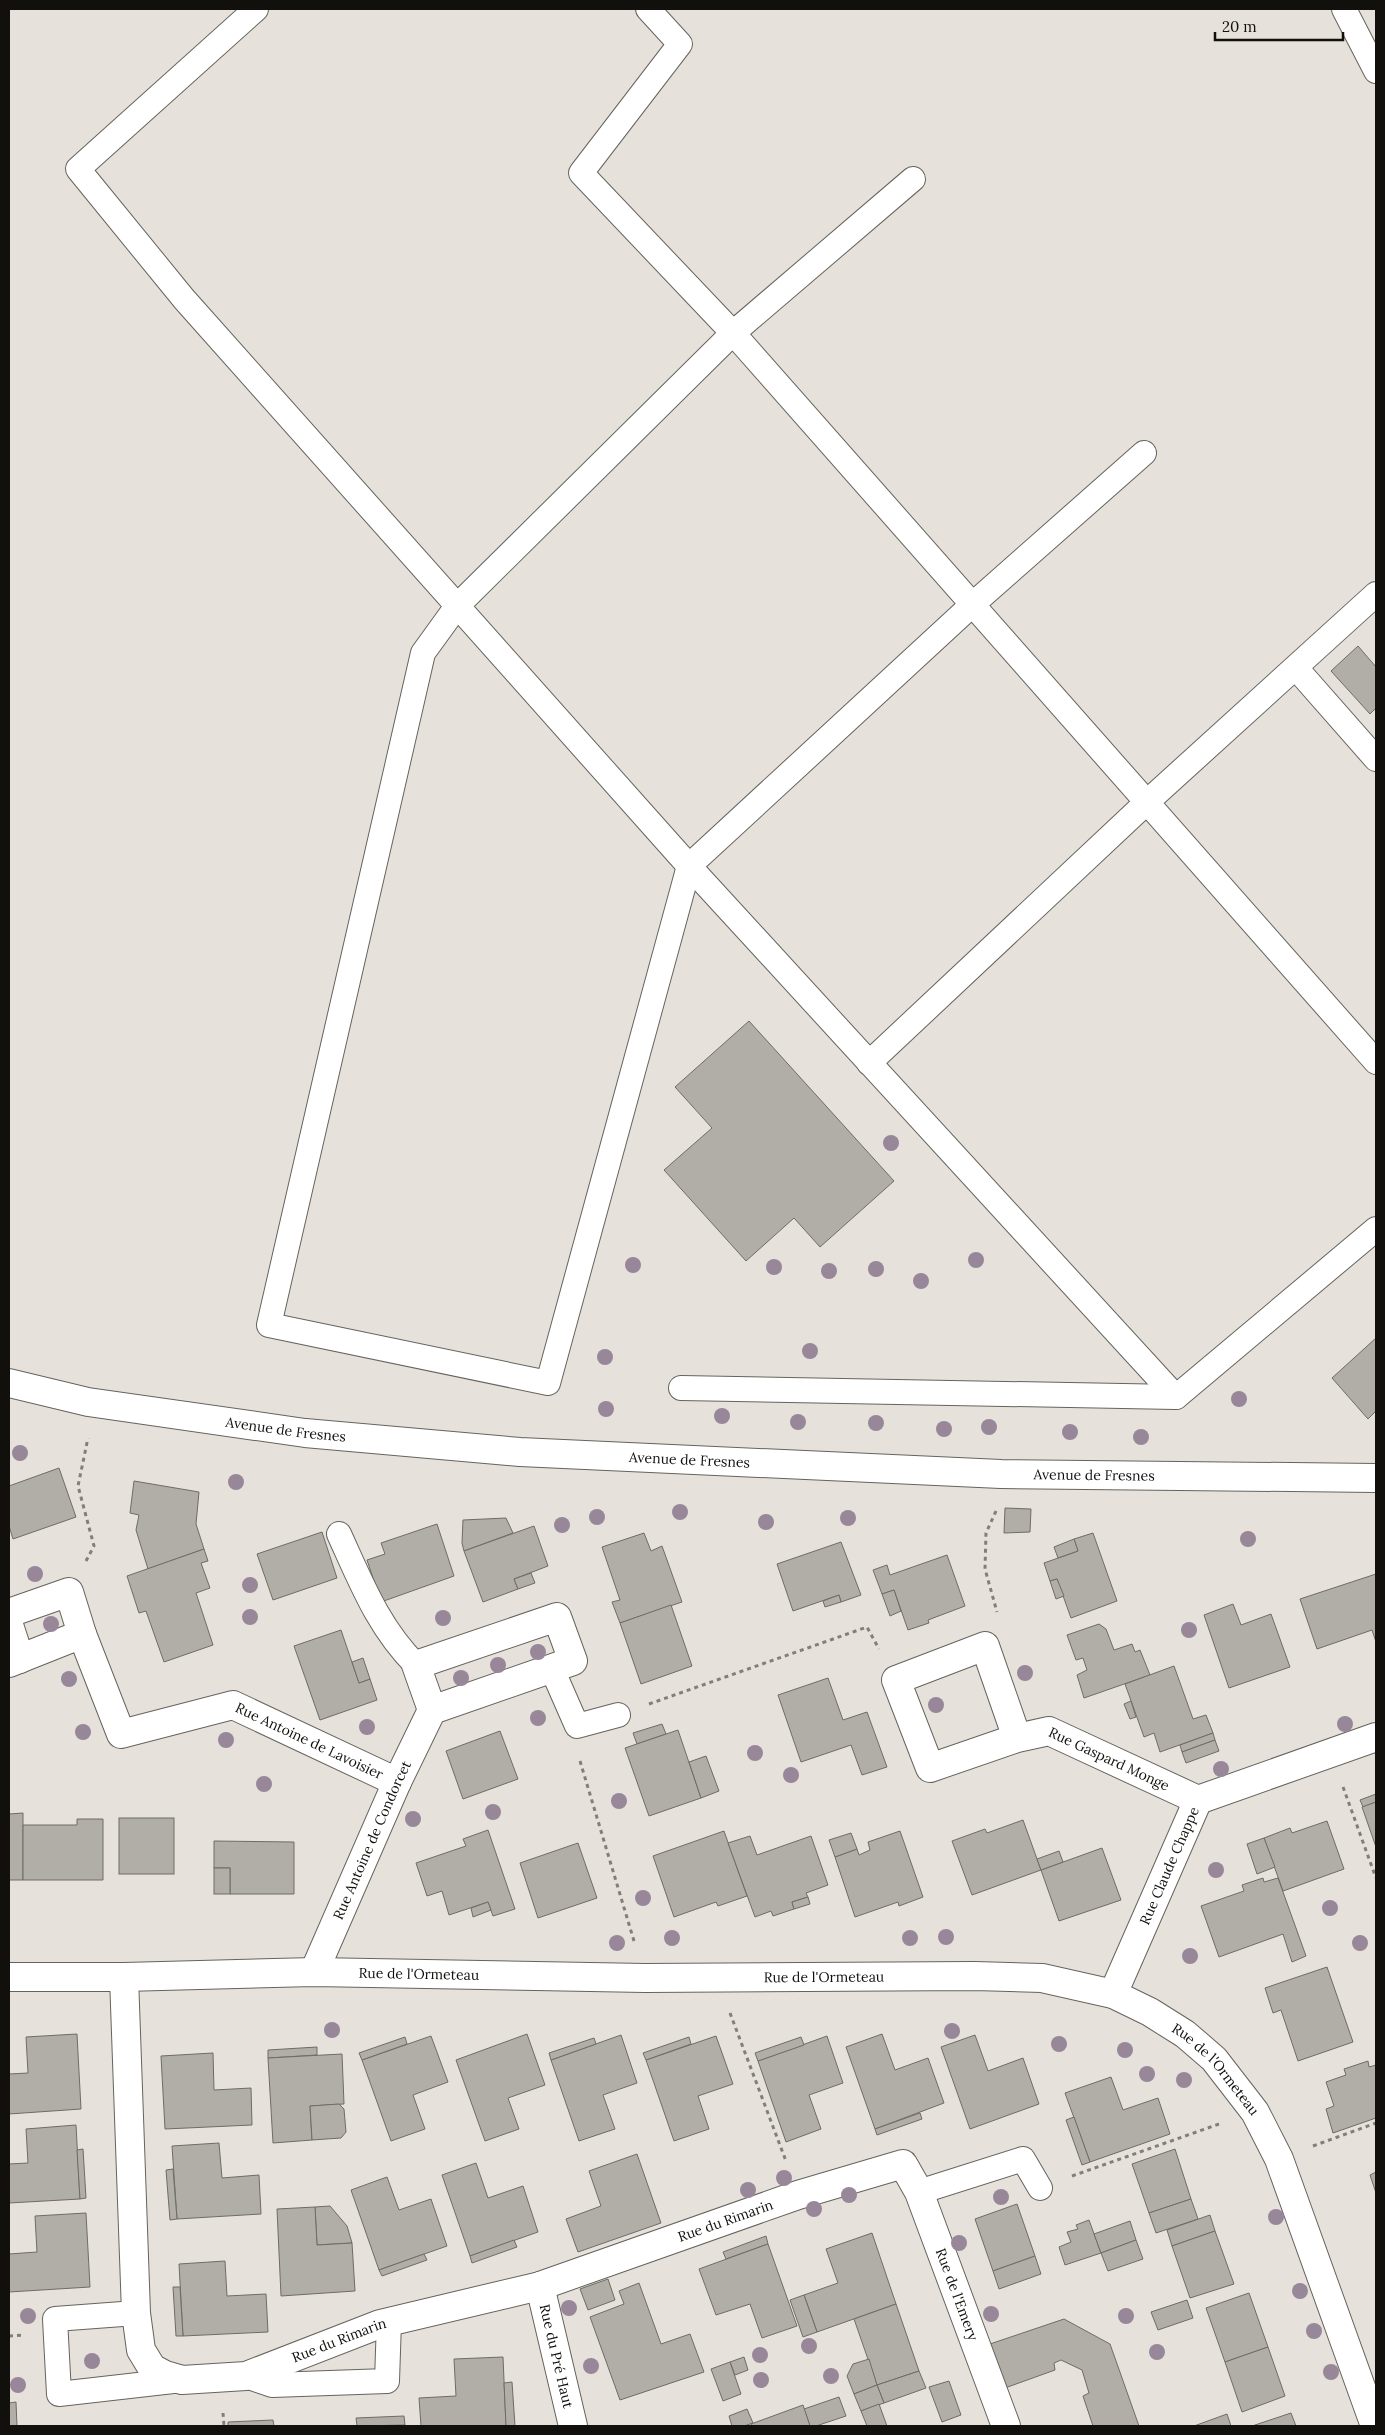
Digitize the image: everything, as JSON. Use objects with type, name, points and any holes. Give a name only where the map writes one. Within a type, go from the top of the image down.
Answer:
[{"type":"street","name":"Avenue de Fresnes","points":[[9,1383],[88,1402],[305,1433],[520,1452],[1001,1474],[1376,1478]]},
{"type":"street","points":[[9,1613],[69,1592]]},
{"type":"street","name":"Rue Antoine de Lavoisier","points":[[69,1592],[82,1634],[121,1734],[233,1705],[397,1782]]},
{"type":"street","points":[[557,1617],[573,1661],[552,1670],[432,1710],[416,1665],[557,1617]]},
{"type":"street","points":[[9,1625],[14,1661],[82,1634]]},
{"type":"street","points":[[896,1680],[985,1646],[1017,1738]]},
{"type":"street","name":"Rue Gaspard Monge","points":[[896,1680],[930,1768],[1017,1738],[1049,1731],[1198,1800]]},
{"type":"street","name":"Rue Antoine de Condorcet","points":[[314,1972],[397,1782],[432,1710]]},
{"type":"street","name":"Rue Claude Chappe","points":[[1113,1994],[1198,1800],[1376,1737]]},
{"type":"street","name":"Rue de l'Ormeteau","points":[[9,1977],[124,1977],[314,1972],[645,1978],[717,1976],[1042,1978],[1113,1994],[1150,2012],[1192,2040],[1214,2059],[1255,2112],[1278,2159],[1375,2426]]},
{"type":"street","name":"Rue du Rimarin","points":[[124,1977],[136,2313],[141,2350],[152,2368],[165,2375],[182,2380],[246,2376],[389,2322],[540,2286],[798,2195],[903,2164]]},
{"type":"street","name":"Rue de l'Emery","points":[[903,2164],[919,2192],[1006,2426]]},
{"type":"street","name":"Rue du Pré Haut","points":[[540,2286],[573,2426]]},
{"type":"lane","points":[[256,9],[78,169],[184,299],[689,866],[1176,1396]]},
{"type":"lane","points":[[648,9],[680,44],[580,173],[733,333],[1376,1062]]},
{"type":"lane","points":[[1344,9],[1376,72]]},
{"type":"lane","points":[[912,179],[733,333],[457,606],[423,653],[269,1325],[548,1383],[689,866],[973,604],[1144,453]]},
{"type":"lane","points":[[869,1064],[1147,802],[1376,594]]},
{"type":"lane","points":[[1296,668],[1376,759]]},
{"type":"lane","points":[[681,1388],[1176,1396],[1376,1229]]},
{"type":"lane","points":[[339,1534],[371,1605],[399,1648],[416,1665]]},
{"type":"lane","points":[[552,1670],[577,1726],[618,1715]]},
{"type":"lane","points":[[919,2192],[1023,2159],[1040,2188]]},
{"type":"lane","points":[[136,2313],[55,2319],[59,2394],[182,2380]]},
{"type":"lane","points":[[246,2376],[272,2385],[387,2381],[389,2322]]},
{"type":"path","points":[[69,1592],[94,1546],[78,1486],[88,1438],[88,1402]]},
{"type":"path","points":[[985,1646],[1001,1628],[985,1569],[986,1533],[1002,1495],[1001,1474]]},
{"type":"path","points":[[618,1715],[867,1627],[896,1680]]},
{"type":"path","points":[[577,1726],[573,1740],[645,1978]]},
{"type":"path","points":[[1330,1754],[1376,1878]]},
{"type":"path","points":[[717,1976],[798,2195]]},
{"type":"path","points":[[1040,2188],[1255,2112]]},
{"type":"path","points":[[1278,2159],[1376,2123]]},
{"type":"building","points":[[1358,646],[1376,667],[1376,708],[1370,714],[1331,671]]},
{"type":"building","points":[[749,1021],[894,1181],[820,1247],[794,1218],[746,1261],[664,1170],[712,1128],[675,1087]]},
{"type":"building","points":[[1376,1338],[1376,1411],[1368,1419],[1332,1378]]},
{"type":"building","points":[[59,1468],[76,1517],[13,1539],[9,1526],[9,1486]]},
{"type":"building","points":[[134,1481],[199,1492],[196,1524],[204,1549],[148,1569],[136,1530],[139,1515],[130,1513]]},
{"type":"building","points":[[1005,1508],[1031,1509],[1030,1532],[1004,1533]]},
{"type":"building","points":[[506,1518],[513,1533],[464,1551],[462,1543],[463,1520]]},
{"type":"building","points":[[437,1524],[454,1576],[381,1602],[367,1560],[385,1554],[381,1543]]},
{"type":"building","points":[[534,1526],[548,1566],[514,1579],[518,1589],[483,1602],[464,1551]]},
{"type":"building","points":[[322,1532],[337,1578],[273,1600],[257,1554]]},
{"type":"building","points":[[644,1533],[651,1551],[662,1546],[682,1602],[620,1623],[612,1602],[620,1600],[602,1547]]},
{"type":"building","points":[[1093,1533],[1117,1601],[1071,1618],[1057,1579],[1050,1581],[1044,1563],[1078,1551],[1074,1539]]},
{"type":"building","points":[[1074,1539],[1078,1551],[1058,1558],[1054,1547]]},
{"type":"building","points":[[841,1542],[861,1595],[841,1602],[839,1595],[793,1611],[777,1564]]},
{"type":"building","points":[[204,1549],[208,1561],[201,1563],[210,1588],[196,1593],[213,1645],[164,1662],[146,1611],[139,1613],[127,1576]]},
{"type":"building","points":[[947,1555],[965,1606],[928,1620],[929,1623],[908,1630],[894,1590],[882,1594],[873,1570],[887,1565],[890,1575]]},
{"type":"building","points":[[531,1573],[535,1583],[518,1589],[514,1579]]},
{"type":"building","points":[[1376,1574],[1376,1642],[1372,1630],[1317,1649],[1300,1599]]},
{"type":"building","points":[[1057,1579],[1064,1596],[1056,1599],[1050,1581]]},
{"type":"building","points":[[894,1590],[901,1611],[890,1616],[882,1594]]},
{"type":"building","points":[[839,1595],[841,1602],[825,1607],[823,1601]]},
{"type":"building","points":[[1233,1604],[1241,1625],[1271,1614],[1290,1667],[1229,1688],[1204,1615]]},
{"type":"building","points":[[671,1605],[692,1666],[641,1684],[620,1623]]},
{"type":"building","points":[[1099,1624],[1106,1629],[1114,1650],[1132,1644],[1135,1652],[1140,1650],[1150,1675],[1084,1698],[1077,1675],[1087,1670],[1083,1658],[1076,1660],[1067,1635]]},
{"type":"building","points":[[341,1630],[359,1683],[370,1679],[377,1700],[320,1720],[294,1646]]},
{"type":"building","points":[[363,1658],[370,1679],[359,1683],[352,1662]]},
{"type":"building","points":[[1174,1666],[1193,1719],[1206,1715],[1213,1733],[1160,1752],[1154,1733],[1144,1737],[1125,1684]]},
{"type":"building","points":[[828,1678],[843,1720],[867,1712],[887,1767],[862,1775],[851,1745],[801,1762],[778,1695]]},
{"type":"building","points":[[1131,1701],[1136,1717],[1130,1719],[1124,1704]]},
{"type":"building","points":[[662,1724],[666,1734],[637,1744],[633,1733]]},
{"type":"building","points":[[678,1730],[701,1798],[649,1816],[625,1748]]},
{"type":"building","points":[[500,1731],[518,1779],[463,1799],[446,1751]]},
{"type":"building","points":[[1213,1733],[1215,1740],[1182,1752],[1180,1745]]},
{"type":"building","points":[[1215,1740],[1219,1751],[1186,1763],[1182,1752]]},
{"type":"building","points":[[706,1756],[719,1791],[701,1798],[689,1762]]},
{"type":"building","points":[[1376,1794],[1376,1802],[1363,1807],[1360,1800]]},
{"type":"building","points":[[1376,1802],[1376,1847],[1362,1807]]},
{"type":"building","points":[[23,1813],[23,1880],[9,1880],[9,1814]]},
{"type":"building","points":[[119,1818],[174,1818],[174,1874],[119,1874]]},
{"type":"building","points":[[77,1819],[103,1819],[103,1880],[23,1880],[23,1825],[77,1825]]},
{"type":"building","points":[[1023,1820],[1041,1870],[972,1895],[952,1841],[985,1829],[987,1833]]},
{"type":"building","points":[[1327,1821],[1344,1869],[1283,1891],[1264,1838],[1290,1828],[1292,1833]]},
{"type":"building","points":[[488,1830],[515,1909],[493,1916],[488,1902],[449,1915],[442,1891],[427,1896],[416,1863],[466,1846],[463,1839]]},
{"type":"building","points":[[724,1831],[747,1896],[718,1906],[716,1902],[674,1917],[653,1856]]},
{"type":"building","points":[[900,1831],[923,1897],[899,1906],[898,1902],[855,1917],[835,1857],[857,1849],[859,1855],[870,1850],[868,1842]]},
{"type":"building","points":[[851,1833],[857,1849],[835,1857],[829,1840]]},
{"type":"building","points":[[750,1836],[757,1855],[811,1836],[828,1885],[806,1893],[808,1897],[792,1902],[794,1909],[773,1916],[771,1911],[755,1917],[728,1843]]},
{"type":"building","points":[[1264,1838],[1275,1867],[1257,1874],[1247,1844]]},
{"type":"building","points":[[214,1841],[294,1842],[294,1894],[230,1894],[230,1868],[214,1868]]},
{"type":"building","points":[[578,1843],[597,1898],[538,1918],[520,1863]]},
{"type":"building","points":[[1102,1848],[1121,1900],[1059,1921],[1041,1870]]},
{"type":"building","points":[[1059,1851],[1063,1862],[1041,1870],[1037,1859]]},
{"type":"building","points":[[214,1868],[230,1868],[230,1894],[214,1894]]},
{"type":"building","points":[[1263,1878],[1264,1882],[1278,1878],[1306,1956],[1292,1962],[1283,1934],[1219,1957],[1201,1906],[1244,1891],[1242,1885]]},
{"type":"building","points":[[808,1897],[810,1904],[794,1909],[792,1902]]},
{"type":"building","points":[[488,1902],[491,1910],[473,1917],[471,1908]]},
{"type":"building","points":[[1327,1967],[1353,2042],[1298,2061],[1281,2010],[1273,2013],[1265,1988]]},
{"type":"building","points":[[77,2034],[81,2109],[9,2114],[9,2074],[28,2073],[26,2037]]},
{"type":"building","points":[[527,2034],[545,2085],[508,2098],[519,2129],[485,2141],[456,2060]]},
{"type":"building","points":[[882,2034],[895,2070],[928,2058],[944,2103],[875,2129],[846,2047]]},
{"type":"building","points":[[621,2035],[637,2083],[603,2095],[615,2129],[579,2141],[551,2060]]},
{"type":"building","points":[[975,2035],[988,2071],[1023,2058],[1039,2104],[970,2129],[941,2047]]},
{"type":"building","points":[[431,2036],[448,2082],[413,2095],[425,2129],[391,2141],[362,2060]]},
{"type":"building","points":[[716,2036],[733,2084],[698,2096],[709,2129],[674,2141],[646,2060]]},
{"type":"building","points":[[827,2036],[843,2083],[809,2095],[821,2129],[786,2142],[758,2061]]},
{"type":"building","points":[[405,2037],[407,2044],[362,2060],[359,2053]]},
{"type":"building","points":[[689,2037],[691,2044],[646,2060],[643,2053]]},
{"type":"building","points":[[801,2037],[804,2045],[758,2061],[755,2053]]},
{"type":"building","points":[[594,2038],[596,2044],[551,2060],[549,2053]]},
{"type":"building","points":[[317,2047],[317,2055],[268,2058],[268,2050]]},
{"type":"building","points":[[213,2053],[214,2090],[251,2088],[252,2125],[165,2129],[161,2056]]},
{"type":"building","points":[[342,2054],[344,2104],[310,2106],[312,2140],[273,2143],[268,2058]]},
{"type":"building","points":[[1368,2061],[1369,2067],[1376,2065],[1376,2118],[1333,2133],[1326,2109],[1334,2106],[1326,2082],[1346,2075],[1344,2069]]},
{"type":"building","points":[[1111,2077],[1123,2110],[1158,2098],[1170,2134],[1090,2162],[1065,2093]]},
{"type":"building","points":[[339,2104],[344,2109],[346,2132],[341,2138],[312,2140],[310,2106]]},
{"type":"building","points":[[920,2113],[922,2119],[877,2135],[875,2129]]},
{"type":"building","points":[[1074,2117],[1090,2162],[1082,2165],[1066,2120]]},
{"type":"building","points":[[76,2125],[80,2199],[9,2203],[9,2164],[28,2163],[26,2129]]},
{"type":"building","points":[[219,2143],[222,2178],[259,2175],[261,2214],[177,2219],[172,2146]]},
{"type":"building","points":[[83,2149],[86,2198],[80,2199],[77,2150]]},
{"type":"building","points":[[1175,2149],[1191,2199],[1149,2213],[1132,2164]]},
{"type":"building","points":[[637,2154],[661,2223],[578,2252],[566,2219],[601,2206],[589,2171]]},
{"type":"building","points":[[476,2163],[488,2198],[523,2186],[538,2232],[470,2256],[442,2175]]},
{"type":"building","points":[[173,2169],[177,2219],[170,2220],[166,2170]]},
{"type":"building","points":[[1376,2172],[1376,2193],[1370,2175]]},
{"type":"building","points":[[387,2177],[399,2210],[431,2199],[447,2246],[379,2270],[351,2190]]},
{"type":"building","points":[[1191,2199],[1198,2219],[1156,2233],[1149,2213]]},
{"type":"building","points":[[1017,2204],[1035,2256],[993,2271],[975,2219]]},
{"type":"building","points":[[330,2206],[347,2226],[352,2243],[317,2245],[315,2207]]},
{"type":"building","points":[[315,2207],[317,2245],[352,2243],[355,2291],[281,2296],[277,2209]]},
{"type":"building","points":[[86,2213],[90,2287],[9,2292],[9,2254],[37,2252],[35,2216]]},
{"type":"building","points":[[1210,2215],[1215,2231],[1172,2246],[1167,2230]]},
{"type":"building","points":[[1089,2220],[1101,2253],[1065,2265],[1059,2247],[1071,2242],[1067,2232],[1078,2229],[1076,2225]]},
{"type":"building","points":[[1130,2221],[1136,2240],[1101,2253],[1094,2234]]},
{"type":"building","points":[[1215,2231],[1234,2284],[1190,2298],[1172,2246]]},
{"type":"building","points":[[872,2233],[896,2304],[817,2332],[804,2295],[838,2283],[826,2249]]},
{"type":"building","points":[[766,2236],[768,2244],[726,2259],[723,2252]]},
{"type":"building","points":[[514,2240],[517,2247],[472,2263],[470,2256]]},
{"type":"building","points":[[1136,2240],[1143,2259],[1108,2271],[1101,2253]]},
{"type":"building","points":[[768,2244],[797,2326],[762,2338],[750,2304],[716,2315],[699,2269]]},
{"type":"building","points":[[424,2254],[427,2260],[382,2276],[379,2270]]},
{"type":"building","points":[[1035,2256],[1041,2274],[999,2289],[993,2271]]},
{"type":"building","points":[[225,2261],[227,2296],[266,2294],[268,2332],[183,2336],[179,2264]]},
{"type":"building","points":[[608,2279],[615,2300],[588,2310],[580,2289]]},
{"type":"building","points":[[639,2283],[661,2344],[690,2334],[704,2372],[620,2400],[590,2317],[624,2304],[619,2291]]},
{"type":"building","points":[[173,2287],[180,2287],[183,2336],[176,2336]]},
{"type":"building","points":[[1249,2293],[1268,2347],[1225,2362],[1206,2308]]},
{"type":"building","points":[[804,2295],[817,2332],[803,2337],[790,2300]]},
{"type":"building","points":[[1187,2300],[1193,2318],[1158,2330],[1151,2312]]},
{"type":"building","points":[[896,2304],[919,2371],[877,2385],[854,2319]]},
{"type":"building","points":[[1064,2319],[1110,2344],[1139,2426],[1093,2426],[1083,2396],[1089,2393],[1082,2370],[1061,2360],[1054,2363],[1055,2370],[1005,2388],[990,2344]]},
{"type":"building","points":[[1268,2347],[1285,2396],[1242,2412],[1225,2362]]},
{"type":"building","points":[[503,2357],[506,2426],[421,2426],[419,2398],[456,2396],[454,2359]]},
{"type":"building","points":[[744,2357],[748,2370],[735,2375],[730,2362]]},
{"type":"building","points":[[869,2359],[877,2385],[854,2394],[847,2376],[853,2364]]},
{"type":"building","points":[[730,2362],[741,2394],[723,2401],[711,2369]]},
{"type":"building","points":[[919,2371],[926,2388],[884,2403],[877,2385]]},
{"type":"building","points":[[949,2381],[961,2415],[942,2422],[929,2387]]},
{"type":"building","points":[[512,2382],[515,2426],[506,2426],[504,2383]]},
{"type":"building","points":[[877,2385],[884,2403],[861,2411],[854,2394]]},
{"type":"building","points":[[839,2397],[846,2416],[816,2426],[810,2426],[804,2409]]},
{"type":"building","points":[[16,2402],[17,2426],[9,2426],[9,2403]]},
{"type":"building","points":[[879,2404],[887,2426],[867,2426],[861,2411]]},
{"type":"building","points":[[803,2405],[810,2426],[752,2426],[751,2424]]},
{"type":"building","points":[[747,2409],[753,2423],[744,2426],[732,2426],[729,2416]]},
{"type":"building","points":[[1291,2413],[1296,2426],[1252,2426]]},
{"type":"building","points":[[1227,2414],[1231,2426],[1194,2426]]},
{"type":"building","points":[[404,2416],[405,2425],[357,2426],[356,2418]]},
{"type":"building","points":[[273,2420],[274,2426],[228,2426],[228,2422]]}]
